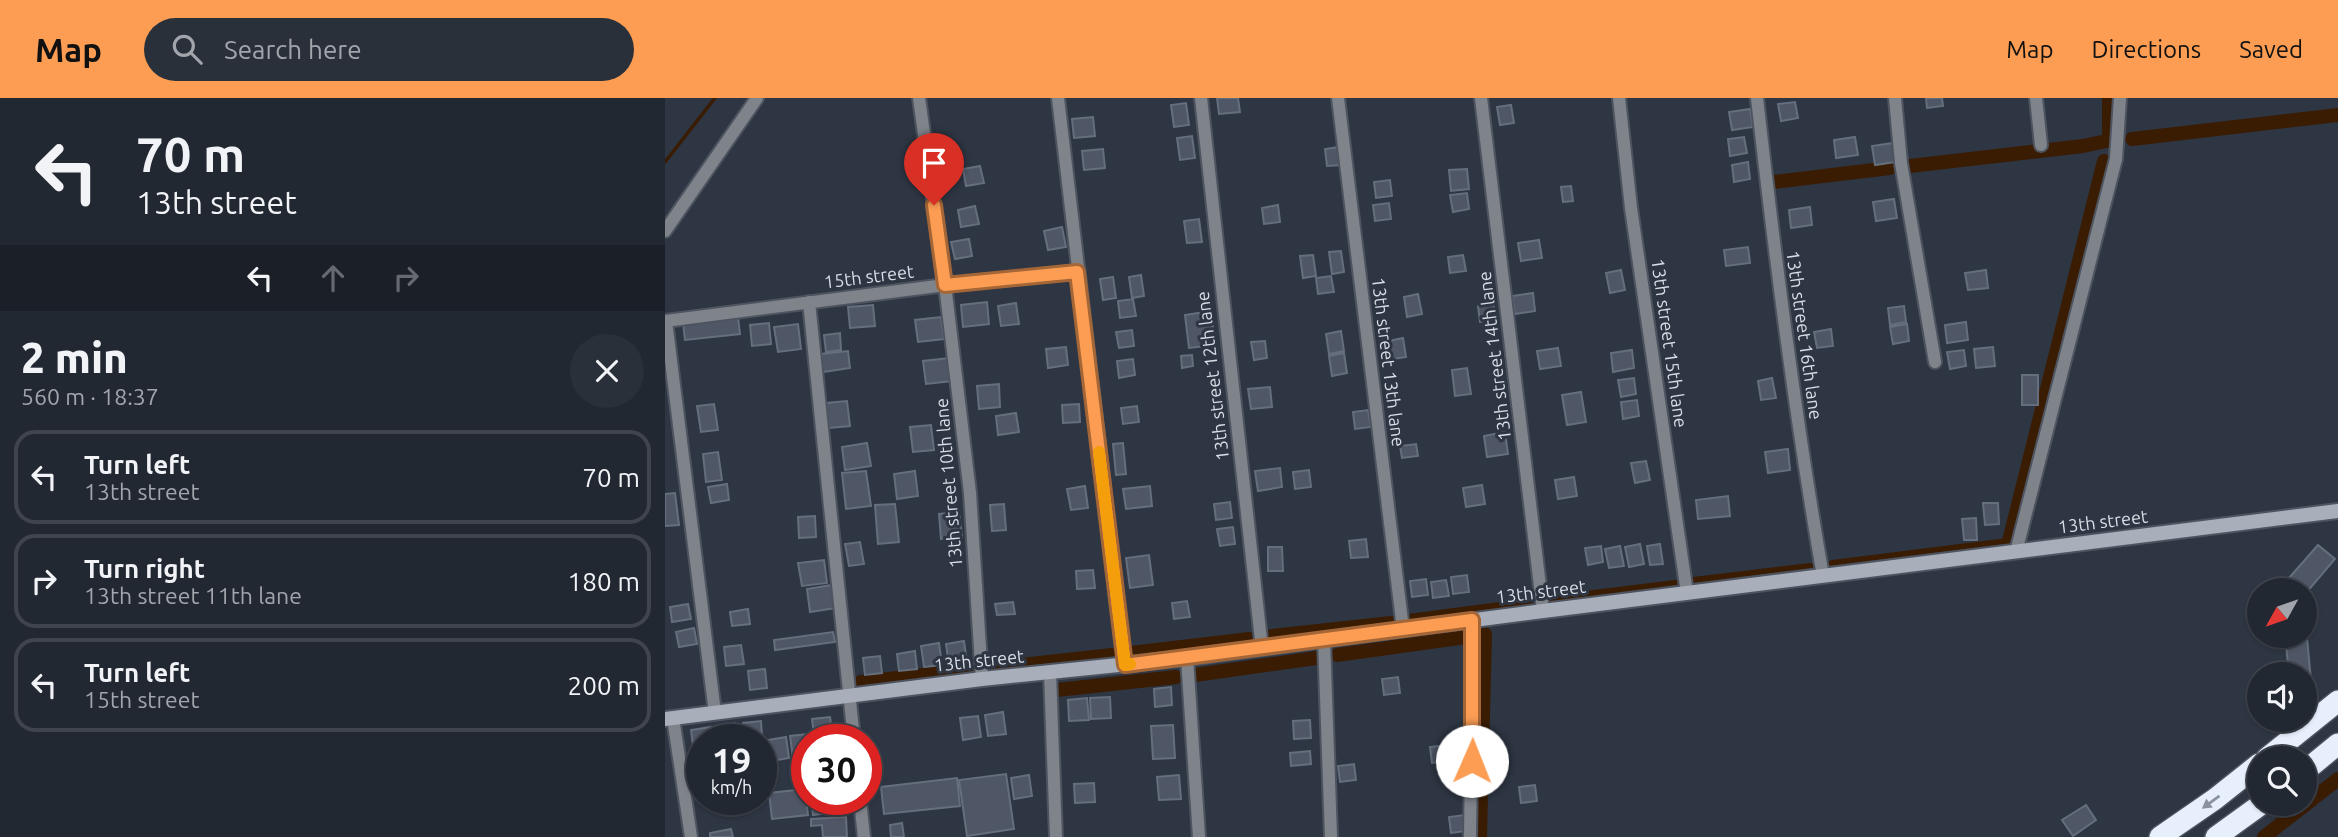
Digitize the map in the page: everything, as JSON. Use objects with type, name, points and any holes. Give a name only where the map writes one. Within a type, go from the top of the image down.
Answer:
[{"type":"highway","points":[[2282,746],[2338,701]]},
{"type":"highway","points":[[2317,761],[2338,744]]},
{"type":"highway","points":[[2160,837],[2247,774]]},
{"type":"highway","points":[[2216,837],[2247,815]]},
{"type":"street","points":[[665,231],[757,98]]},
{"type":"street","name":"13th street 10th lane","points":[[919,98],[970,494],[982,679]]},
{"type":"street","points":[[1058,98],[1125,665]]},
{"type":"street","name":"13th street 12th lane","points":[[1201,98],[1262,649]]},
{"type":"street","name":"13th street 13th lane","points":[[1338,98],[1403,629]]},
{"type":"street","name":"13th street 14th lane","points":[[1481,98],[1543,611]]},
{"type":"street","name":"13th street 15th lane","points":[[1619,98],[1631,208],[1687,593]]},
{"type":"street","name":"13th street 16th lane","points":[[1757,98],[1806,481],[1823,576]]},
{"type":"street","points":[[1895,98],[1901,163],[1935,362]]},
{"type":"street","points":[[2036,98],[2041,145]]},
{"type":"street","points":[[2016,552],[2116,159],[2120,98]]},
{"type":"street","name":"15th street","points":[[665,321],[945,285],[1077,272]]},
{"type":"street","points":[[809,302],[853,724]]},
{"type":"street","points":[[665,321],[715,713]]},
{"type":"street","name":"13th street","points":[[669,719],[850,694],[1262,649],[2338,511]]},
{"type":"street","points":[[1470,837],[1472,620]]},
{"type":"street","points":[[1324,640],[1331,837]]},
{"type":"street","points":[[1187,658],[1199,837]]},
{"type":"street","points":[[1049,673],[1056,837]]},
{"type":"street","points":[[669,719],[691,837]]},
{"type":"street","points":[[862,815],[864,837]]},
{"type":"building","points":[[1217,98],[1238,98],[1240,112],[1219,114]]},
{"type":"building","points":[[1926,98],[1942,98],[1943,106],[1927,108]]},
{"type":"building","points":[[1795,102],[1798,118],[1781,121],[1778,104]]},
{"type":"building","points":[[1186,103],[1189,125],[1174,127],[1171,105]]},
{"type":"building","points":[[1511,105],[1514,123],[1500,125],[1497,107]]},
{"type":"building","points":[[1750,109],[1753,127],[1732,130],[1729,112]]},
{"type":"building","points":[[1093,117],[1095,136],[1074,138],[1072,119]]},
{"type":"building","points":[[1192,136],[1195,158],[1180,160],[1177,138]]},
{"type":"building","points":[[1744,137],[1747,153],[1730,156],[1728,139]]},
{"type":"building","points":[[1855,137],[1858,155],[1836,158],[1834,140]]},
{"type":"building","points":[[1893,143],[1896,162],[1875,165],[1872,146]]},
{"type":"building","points":[[1339,147],[1341,165],[1327,166],[1325,149]]},
{"type":"building","points":[[1103,149],[1105,168],[1084,170],[1082,151]]},
{"type":"building","points":[[1748,162],[1750,179],[1734,182],[1732,165]]},
{"type":"building","points":[[980,166],[984,183],[966,186],[963,169]]},
{"type":"building","points":[[1467,169],[1469,189],[1451,191],[1449,170]]},
{"type":"building","points":[[1390,180],[1392,196],[1376,198],[1374,182]]},
{"type":"building","points":[[1571,186],[1573,201],[1563,202],[1561,187]]},
{"type":"building","points":[[1467,193],[1469,209],[1453,212],[1450,195]]},
{"type":"building","points":[[1894,199],[1897,218],[1876,221],[1873,202]]},
{"type":"building","points":[[1389,203],[1391,219],[1375,221],[1373,205]]},
{"type":"building","points":[[1278,205],[1280,222],[1264,224],[1262,208]]},
{"type":"building","points":[[975,206],[979,224],[961,227],[958,210]]},
{"type":"building","points":[[1810,207],[1812,225],[1791,228],[1789,210]]},
{"type":"building","points":[[1199,219],[1202,242],[1187,243],[1184,221]]},
{"type":"building","points":[[1062,227],[1066,247],[1048,250],[1044,231]]},
{"type":"building","points":[[969,239],[972,256],[955,259],[951,242]]},
{"type":"building","points":[[1539,240],[1542,258],[1521,261],[1518,243]]},
{"type":"building","points":[[1748,247],[1750,263],[1726,266],[1724,250]]},
{"type":"building","points":[[1341,251],[1344,272],[1332,274],[1329,252]]},
{"type":"building","points":[[1313,255],[1316,276],[1303,278],[1300,256]]},
{"type":"building","points":[[1463,255],[1466,271],[1450,273],[1448,257]]},
{"type":"building","points":[[1621,270],[1625,290],[1610,293],[1606,273]]},
{"type":"building","points":[[1986,270],[1988,288],[1968,290],[1965,273]]},
{"type":"building","points":[[1141,275],[1144,296],[1132,298],[1129,277]]},
{"type":"building","points":[[1331,276],[1334,292],[1318,294],[1316,278]]},
{"type":"building","points":[[1113,277],[1116,298],[1103,300],[1100,279]]},
{"type":"building","points":[[1533,293],[1535,311],[1515,314],[1512,296]]},
{"type":"building","points":[[1418,294],[1422,314],[1407,317],[1404,297]]},
{"type":"building","points":[[1133,299],[1136,316],[1120,318],[1118,301]]},
{"type":"building","points":[[987,302],[989,324],[963,327],[961,305]]},
{"type":"building","points":[[1016,303],[1019,324],[1001,326],[998,306]]},
{"type":"building","points":[[1493,303],[1496,320],[1480,322],[1478,306]]},
{"type":"building","points":[[873,305],[875,326],[850,328],[848,307]]},
{"type":"building","points":[[1904,306],[1906,322],[1890,325],[1888,308]]},
{"type":"building","points":[[1211,311],[1215,345],[1189,348],[1185,315]]},
{"type":"building","points":[[738,317],[740,334],[685,340],[683,323]]},
{"type":"building","points":[[941,317],[944,339],[918,342],[915,320]]},
{"type":"building","points":[[1966,322],[1968,340],[1947,343],[1945,325]]},
{"type":"building","points":[[769,323],[771,344],[752,346],[750,325]]},
{"type":"building","points":[[798,324],[801,349],[778,352],[774,327]]},
{"type":"building","points":[[1907,324],[1909,341],[1893,344],[1890,327]]},
{"type":"building","points":[[1831,329],[1833,346],[1817,348],[1814,332]]},
{"type":"building","points":[[1132,330],[1134,346],[1119,348],[1116,332]]},
{"type":"building","points":[[1341,331],[1344,351],[1329,354],[1326,334]]},
{"type":"building","points":[[840,333],[841,350],[826,352],[824,335]]},
{"type":"building","points":[[1403,338],[1406,357],[1387,360],[1384,342]]},
{"type":"building","points":[[1265,341],[1267,358],[1254,360],[1251,342]]},
{"type":"building","points":[[1066,347],[1068,365],[1048,368],[1046,349]]},
{"type":"building","points":[[1993,347],[1995,366],[1976,368],[1974,349]]},
{"type":"building","points":[[1558,348],[1561,366],[1540,369],[1537,351]]},
{"type":"building","points":[[1632,350],[1634,368],[1613,372],[1611,353]]},
{"type":"building","points":[[1964,350],[1966,366],[1950,369],[1947,352]]},
{"type":"building","points":[[848,351],[850,368],[823,372],[821,354]]},
{"type":"building","points":[[1344,353],[1347,373],[1332,376],[1329,356]]},
{"type":"building","points":[[1192,355],[1193,366],[1182,368],[1181,356]]},
{"type":"building","points":[[949,358],[952,381],[926,384],[923,361]]},
{"type":"building","points":[[1133,359],[1135,375],[1119,378],[1117,361]]},
{"type":"building","points":[[1467,368],[1471,394],[1455,396],[1452,370]]},
{"type":"building","points":[[2022,375],[2038,375],[2038,405],[2022,405]]},
{"type":"building","points":[[1634,378],[1636,394],[1621,397],[1618,380]]},
{"type":"building","points":[[1772,378],[1776,398],[1761,400],[1758,381]]},
{"type":"building","points":[[999,384],[1000,407],[979,409],[977,386]]},
{"type":"building","points":[[1270,387],[1272,407],[1251,409],[1248,389]]},
{"type":"building","points":[[1581,392],[1586,422],[1567,425],[1562,395]]},
{"type":"building","points":[[1637,400],[1639,416],[1623,419],[1621,402]]},
{"type":"building","points":[[847,401],[850,426],[829,428],[826,403]]},
{"type":"building","points":[[714,404],[718,430],[701,432],[697,406]]},
{"type":"building","points":[[1079,404],[1080,422],[1063,423],[1062,405]]},
{"type":"building","points":[[1137,406],[1139,422],[1123,424],[1121,408]]},
{"type":"building","points":[[1368,410],[1371,427],[1355,429],[1353,412]]},
{"type":"building","points":[[1016,413],[1019,432],[998,435],[996,416]]},
{"type":"building","points":[[931,425],[934,450],[913,452],[910,427]]},
{"type":"building","points":[[1505,432],[1508,454],[1487,457],[1484,436]]},
{"type":"building","points":[[867,443],[871,466],[845,470],[842,447]]},
{"type":"building","points":[[1123,443],[1126,474],[1116,475],[1113,444]]},
{"type":"building","points":[[1416,444],[1418,456],[1402,458],[1400,446]]},
{"type":"building","points":[[1788,449],[1790,470],[1768,473],[1765,452]]},
{"type":"building","points":[[718,452],[722,480],[706,482],[703,454]]},
{"type":"building","points":[[1646,461],[1650,480],[1635,483],[1631,463]]},
{"type":"building","points":[[1280,468],[1282,487],[1258,491],[1255,471]]},
{"type":"building","points":[[1309,470],[1311,487],[1295,489],[1293,472]]},
{"type":"building","points":[[866,471],[871,506],[846,509],[842,473]]},
{"type":"building","points":[[915,471],[918,496],[897,499],[894,474]]},
{"type":"building","points":[[1574,477],[1577,496],[1558,499],[1555,480]]},
{"type":"building","points":[[727,484],[729,500],[711,503],[708,487]]},
{"type":"building","points":[[1482,485],[1485,504],[1466,507],[1463,488]]},
{"type":"building","points":[[1085,486],[1088,508],[1071,510],[1067,489]]},
{"type":"building","points":[[1150,486],[1152,506],[1126,509],[1123,489]]},
{"type":"building","points":[[675,493],[679,525],[665,526],[665,494]]},
{"type":"building","points":[[1728,496],[1730,516],[1698,519],[1696,500]]},
{"type":"building","points":[[1230,502],[1232,518],[1216,520],[1214,504]]},
{"type":"building","points":[[1983,503],[1998,503],[1999,524],[1985,525]]},
{"type":"building","points":[[895,504],[899,542],[878,544],[875,505]]},
{"type":"building","points":[[1004,504],[1006,530],[992,531],[990,505]]},
{"type":"building","points":[[959,512],[962,537],[941,539],[939,514]]},
{"type":"building","points":[[815,516],[816,537],[799,538],[798,517]]},
{"type":"building","points":[[1976,518],[1977,540],[1964,540],[1962,519]]},
{"type":"building","points":[[1233,527],[1235,544],[1220,546],[1217,529]]},
{"type":"building","points":[[1366,539],[1368,557],[1351,558],[1349,541]]},
{"type":"building","points":[[860,542],[864,564],[849,566],[845,544]]},
{"type":"building","points":[[1640,544],[1644,564],[1629,567],[1625,547]]},
{"type":"building","points":[[1660,544],[1663,564],[1650,565],[1647,546]]},
{"type":"building","points":[[2318,545],[2335,559],[2317,580],[2289,578]]},
{"type":"building","points":[[1601,546],[1603,562],[1588,565],[1585,548]]},
{"type":"building","points":[[1620,546],[1624,566],[1609,568],[1605,549]]},
{"type":"building","points":[[1268,547],[1282,547],[1283,571],[1268,571]]},
{"type":"building","points":[[1149,555],[1153,585],[1130,588],[1126,558]]},
{"type":"building","points":[[824,560],[827,583],[802,586],[798,563]]},
{"type":"building","points":[[1093,570],[1095,588],[1077,589],[1076,571]]},
{"type":"building","points":[[1467,575],[1469,592],[1453,594],[1451,577]]},
{"type":"building","points":[[1426,579],[1428,595],[1412,597],[1410,581]]},
{"type":"building","points":[[1446,580],[1449,596],[1433,598],[1431,582]]},
{"type":"building","points":[[832,585],[836,608],[810,612],[807,589]]},
{"type":"building","points":[[1187,601],[1190,617],[1174,619],[1172,603]]},
{"type":"building","points":[[1013,602],[1015,614],[997,615],[995,604]]},
{"type":"building","points":[[688,604],[691,619],[672,622],[670,607]]},
{"type":"building","points":[[748,609],[750,624],[732,626],[730,612]]},
{"type":"building","points":[[694,628],[697,644],[679,647],[676,632]]},
{"type":"building","points":[[833,632],[835,642],[775,650],[774,640]]},
{"type":"building","points":[[964,641],[967,663],[949,665],[946,644]]},
{"type":"building","points":[[939,643],[942,665],[924,667],[921,646]]},
{"type":"building","points":[[741,645],[744,664],[726,666],[724,647]]},
{"type":"building","points":[[2286,648],[2308,648],[2309,662],[2288,662]]},
{"type":"building","points":[[915,651],[917,669],[899,671],[897,654]]},
{"type":"building","points":[[880,656],[882,673],[865,675],[863,658]]},
{"type":"building","points":[[765,669],[767,688],[750,690],[748,671]]},
{"type":"building","points":[[1398,677],[1400,693],[1384,695],[1382,679]]},
{"type":"building","points":[[1171,687],[1172,705],[1155,707],[1154,689]]},
{"type":"building","points":[[1110,697],[1111,718],[1091,719],[1090,698]]},
{"type":"building","points":[[1087,698],[1089,720],[1069,721],[1068,700]]},
{"type":"building","points":[[1003,712],[1006,734],[988,736],[985,715]]},
{"type":"building","points":[[978,716],[981,737],[963,740],[960,718]]},
{"type":"building","points":[[830,717],[831,724],[813,724],[812,719]]},
{"type":"building","points":[[1310,720],[1311,738],[1294,739],[1293,721]]},
{"type":"building","points":[[761,721],[761,724],[743,724]]},
{"type":"building","points":[[1173,725],[1175,758],[1153,759],[1151,726]]},
{"type":"building","points":[[786,737],[789,758],[777,760],[777,738]]},
{"type":"building","points":[[1445,745],[1448,761],[1432,763],[1430,747]]},
{"type":"building","points":[[1310,751],[1311,764],[1291,766],[1290,753]]},
{"type":"building","points":[[1354,764],[1356,780],[1340,782],[1338,766]]},
{"type":"building","points":[[1006,774],[1014,829],[967,836],[959,780]]},
{"type":"building","points":[[1029,775],[1032,796],[1014,799],[1011,778]]},
{"type":"building","points":[[1179,775],[1181,799],[1159,800],[1157,777]]},
{"type":"building","points":[[957,778],[960,806],[884,814],[882,787]]},
{"type":"building","points":[[1094,783],[1095,802],[1075,803],[1074,784]]},
{"type":"building","points":[[1535,785],[1537,801],[1521,803],[1519,787]]},
{"type":"building","points":[[791,791],[791,815],[808,815],[772,819],[772,815],[777,815],[777,792]]},
{"type":"building","points":[[2086,805],[2096,820],[2073,836],[2062,820]]},
{"type":"building","points":[[1464,815],[1466,831],[1451,833],[1449,817]]},
{"type":"building","points":[[846,817],[847,837],[823,837],[822,825],[811,826],[811,819]]},
{"type":"building","points":[[902,823],[904,837],[891,837],[890,825]]},
{"type":"building","points":[[731,829],[733,837],[710,837],[710,833]]},
{"type":"waterway","points":[[665,162],[715,98]]},
{"type":"waterway","points":[[2109,98],[2109,141]]},
{"type":"waterway","points":[[2132,139],[2338,115]]},
{"type":"waterway","points":[[1910,166],[2083,146],[2111,140]]},
{"type":"waterway","points":[[1833,567],[2008,545],[2104,161]]},
{"type":"waterway","points":[[1774,182],[1890,168]]},
{"type":"waterway","points":[[1694,584],[1810,570]]},
{"type":"waterway","points":[[1554,602],[1675,587]]},
{"type":"waterway","points":[[1409,621],[1531,605]]},
{"type":"waterway","points":[[1272,636],[1391,623]]},
{"type":"waterway","points":[[1480,837],[1485,634]]},
{"type":"waterway","points":[[1337,655],[1466,637]]},
{"type":"waterway","points":[[1131,653],[1249,639]]},
{"type":"waterway","points":[[993,668],[1112,655]]},
{"type":"waterway","points":[[1195,675],[1316,658]]},
{"type":"waterway","points":[[861,682],[970,670]]},
{"type":"waterway","points":[[1057,690],[1176,677]]},
{"type":"waterway","points":[[2264,837],[2338,779]]},
{"type":"slow traffic","points":[[1099,452],[1125,665],[1130,664]]},
{"type":"route","points":[[934,205],[945,285],[1077,272],[1125,665],[1472,620],[1472,761]]}]
